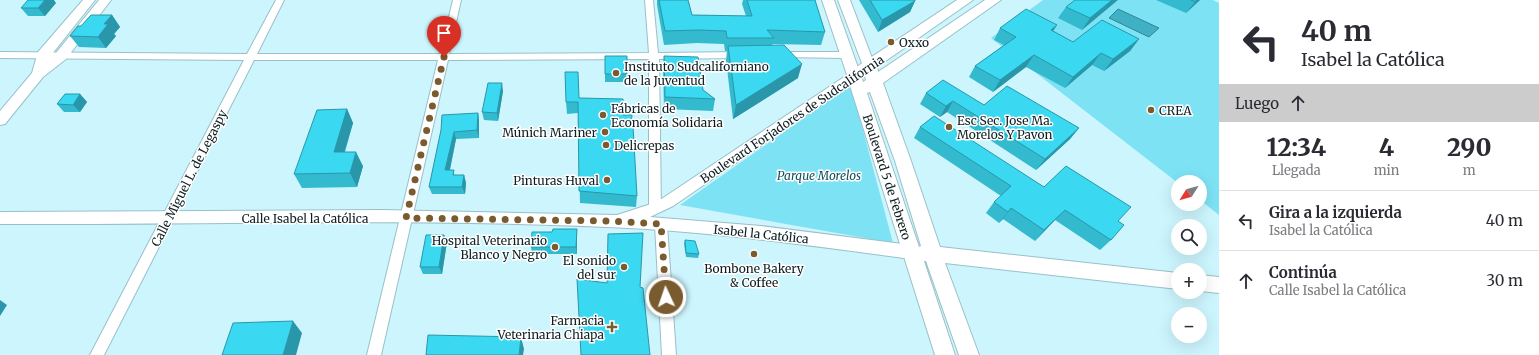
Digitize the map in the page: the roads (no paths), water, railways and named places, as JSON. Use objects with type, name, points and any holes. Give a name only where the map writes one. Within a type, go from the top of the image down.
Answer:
[{"type":"main road","name":"Boulevard Forjadores de Sudcalifornia","points":[[854,76],[966,0]]},
{"type":"main road","name":"Boulevard Forjadores de Sudcalifornia","points":[[859,93],[994,0]]},
{"type":"main road","name":"Boulevard 5 de Febrero","points":[[869,66],[903,161],[933,255],[969,355]]},
{"type":"main road","name":"Boulevard 5 de Febrero","points":[[854,76],[945,355]]},
{"type":"main road","points":[[911,252],[1171,280]]},
{"type":"street","points":[[38,74],[43,55],[90,0]]},
{"type":"street","points":[[0,120],[38,74],[61,56],[105,0]]},
{"type":"street","name":"Calle Miguel L. de Legaspy","points":[[97,355],[280,0]]},
{"type":"street","points":[[374,355],[457,0]]},
{"type":"street","points":[[655,209],[654,56],[649,0],[656,0]]},
{"type":"street","name":"Boulevard 5 de Febrero","points":[[828,0],[854,76]]},
{"type":"street","name":"Boulevard 5 de Febrero","points":[[844,0],[869,66]]},
{"type":"street","points":[[0,55],[444,57],[751,55]]},
{"type":"street","points":[[767,55],[847,55]]},
{"type":"street","name":"Boulevard Forjadores de Sudcalifornia","points":[[610,221],[655,209],[668,202],[854,76]]},
{"type":"street","name":"Calle Isabel la Católica","points":[[0,218],[406,218],[610,221]]},
{"type":"street","name":"Isabel la Católica","points":[[610,221],[661,224],[777,235],[911,252]]},
{"type":"street","points":[[661,224],[669,355]]},
{"type":"place","name":"Oxxo","points":[[891,42]]},
{"type":"place","name":"Instituto Sudcaliforniano de la Juventud","points":[[616,73]]},
{"type":"place","name":"CREA","points":[[1151,110]]},
{"type":"place","name":"Fábricas de Economía Solidaria","points":[[603,115]]},
{"type":"place","name":"Esc Sec. Jose Ma. Morelos Y Pavon","points":[[949,127]]},
{"type":"place","name":"Múnich Mariner","points":[[605,132]]},
{"type":"place","name":"Delicrepas","points":[[606,145]]},
{"type":"place","name":"Pinturas Huval","points":[[607,180]]},
{"type":"place","name":"Hospital Veterinario Blanco y Negro","points":[[555,247]]},
{"type":"place","name":"Bombone Bakery & Coffee","points":[[754,254]]},
{"type":"place","name":"El sonido del sur","points":[[624,267]]},
{"type":"place","name":"Farmacia Veterinaria Chiapa","points":[[612,327]]},
{"type":"park label","name":"Parque Morelos","points":[[819,175]]}]
